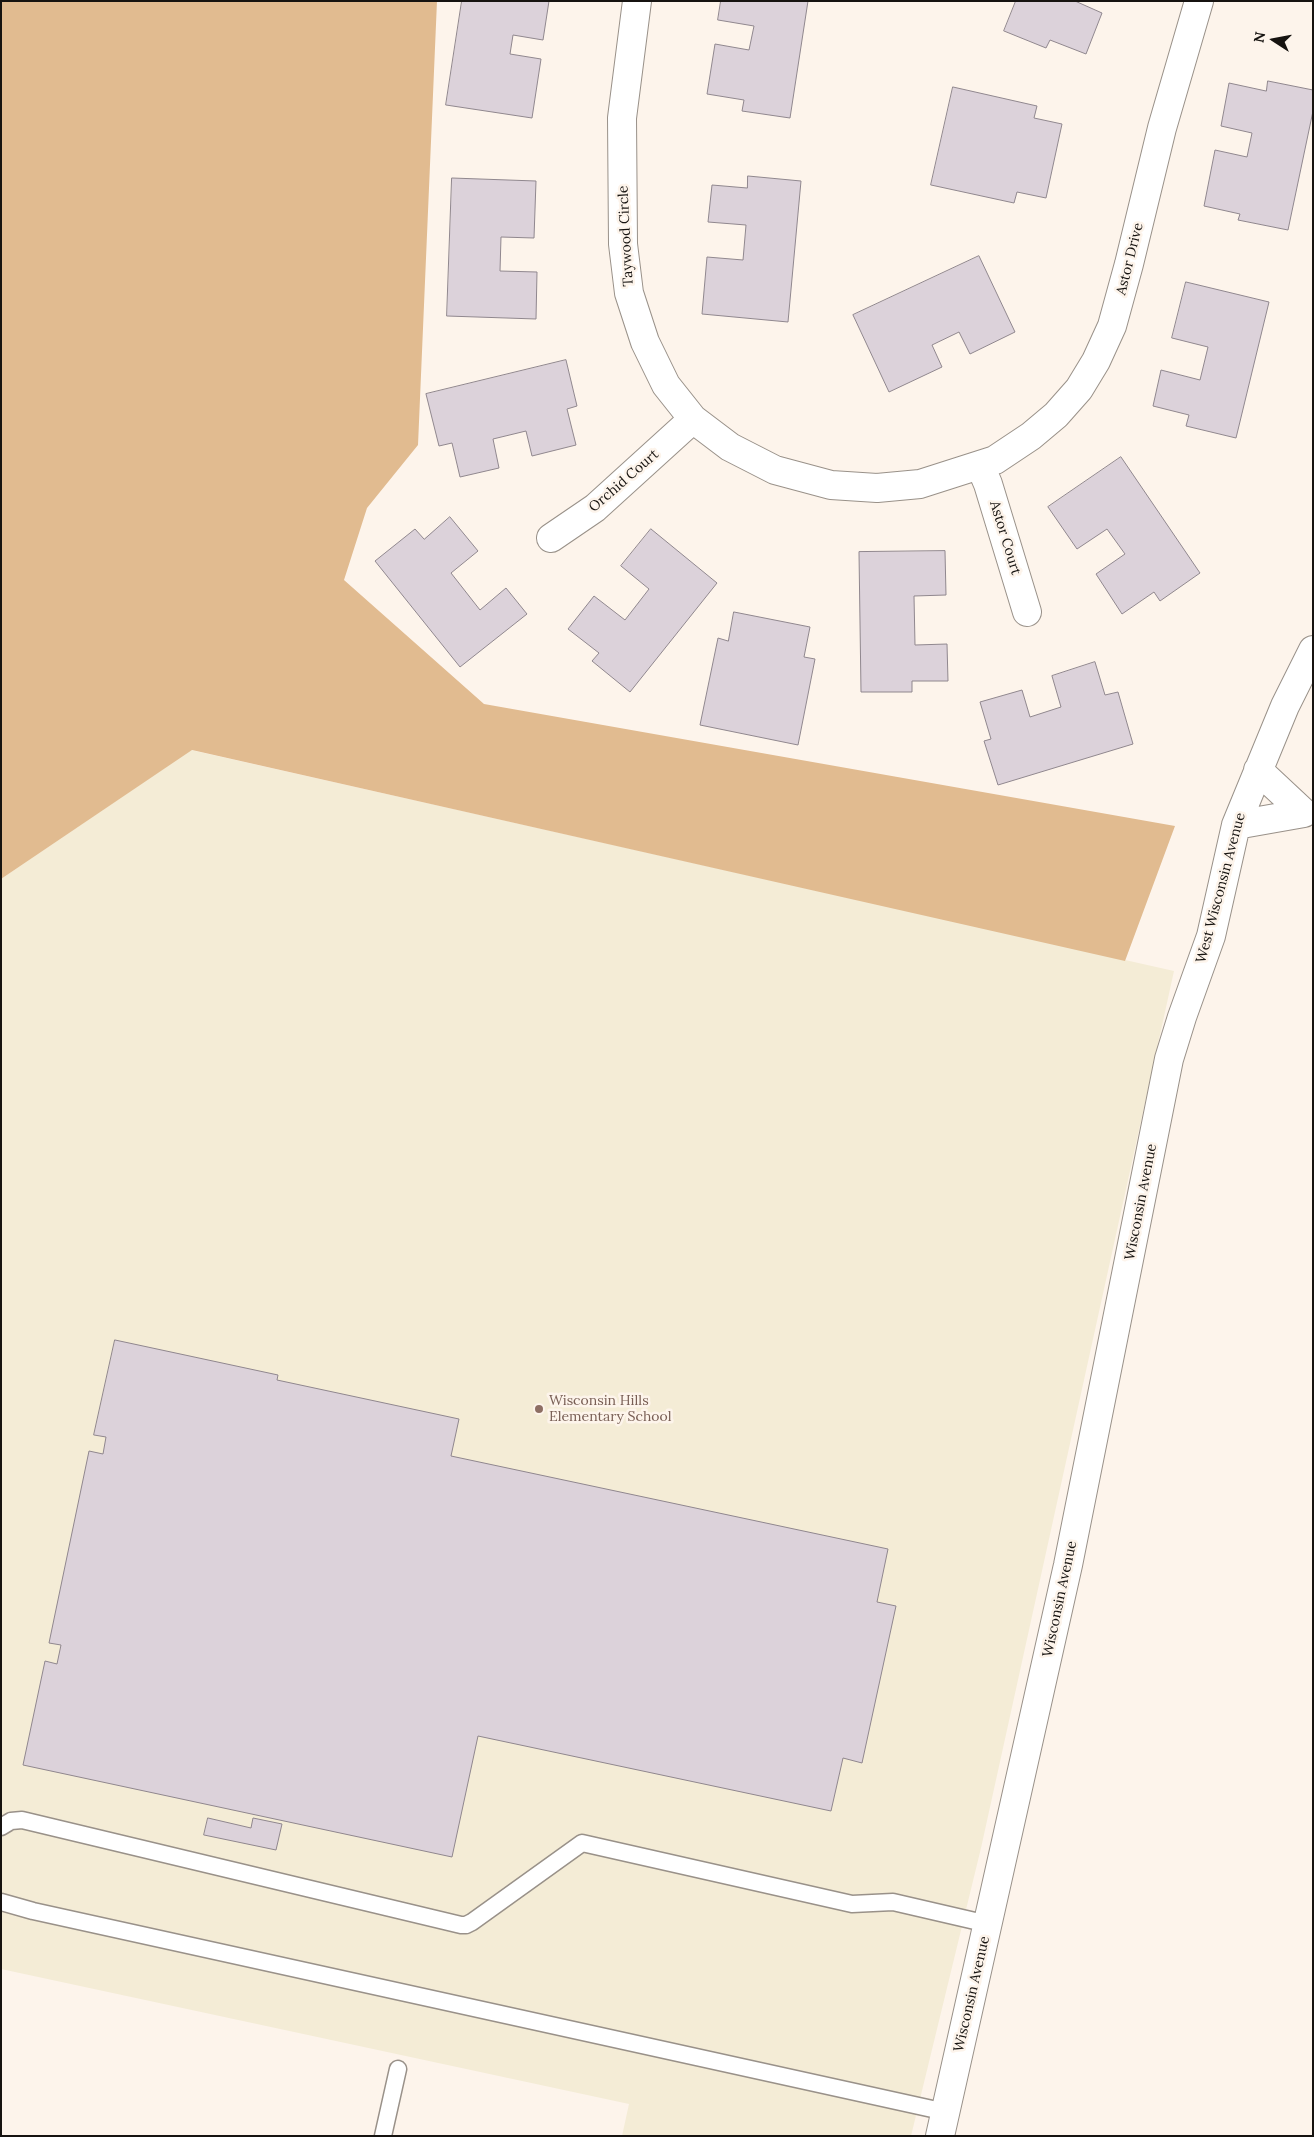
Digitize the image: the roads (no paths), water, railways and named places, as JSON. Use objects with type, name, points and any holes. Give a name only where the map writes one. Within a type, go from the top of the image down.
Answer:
[{"type":"street","name":"Taywood Circle","points":[[637,1],[622,118],[623,244],[629,293],[644,342],[666,385],[694,419],[730,447],[775,470],[831,485],[877,488],[920,484],[980,465]]},
{"type":"street","name":"Astor Drive","points":[[980,465],[995,460],[1031,436],[1056,415],[1079,389],[1096,361],[1112,326],[1162,128],[1199,1]]},
{"type":"street","name":"Orchid Court","points":[[551,538],[595,508],[694,419]]},
{"type":"street","name":"Astor Court","points":[[980,465],[988,484],[1027,612]]},
{"type":"street","name":"West Wisconsin Avenue","points":[[1169,1059],[1211,936],[1236,825],[1285,706],[1313,650]]},
{"type":"street","points":[[1258,770],[1310,810]]},
{"type":"street","points":[[1236,825],[1310,810]]},
{"type":"street","name":"Wisconsin Avenue","points":[[943,2124],[1068,1565],[1169,1059]]},
{"type":"lane","points":[[1,1827],[10,1821],[22,1820],[460,1925],[472,1922],[582,1843],[852,1904],[893,1902],[988,1924]]},
{"type":"lane","points":[[1,1902],[943,2124]]},
{"type":"lane","points":[[383,2136],[398,2069]]},
{"type":"place","name":"Wisconsin Hills Elementary School","points":[[539,1409]]}]
